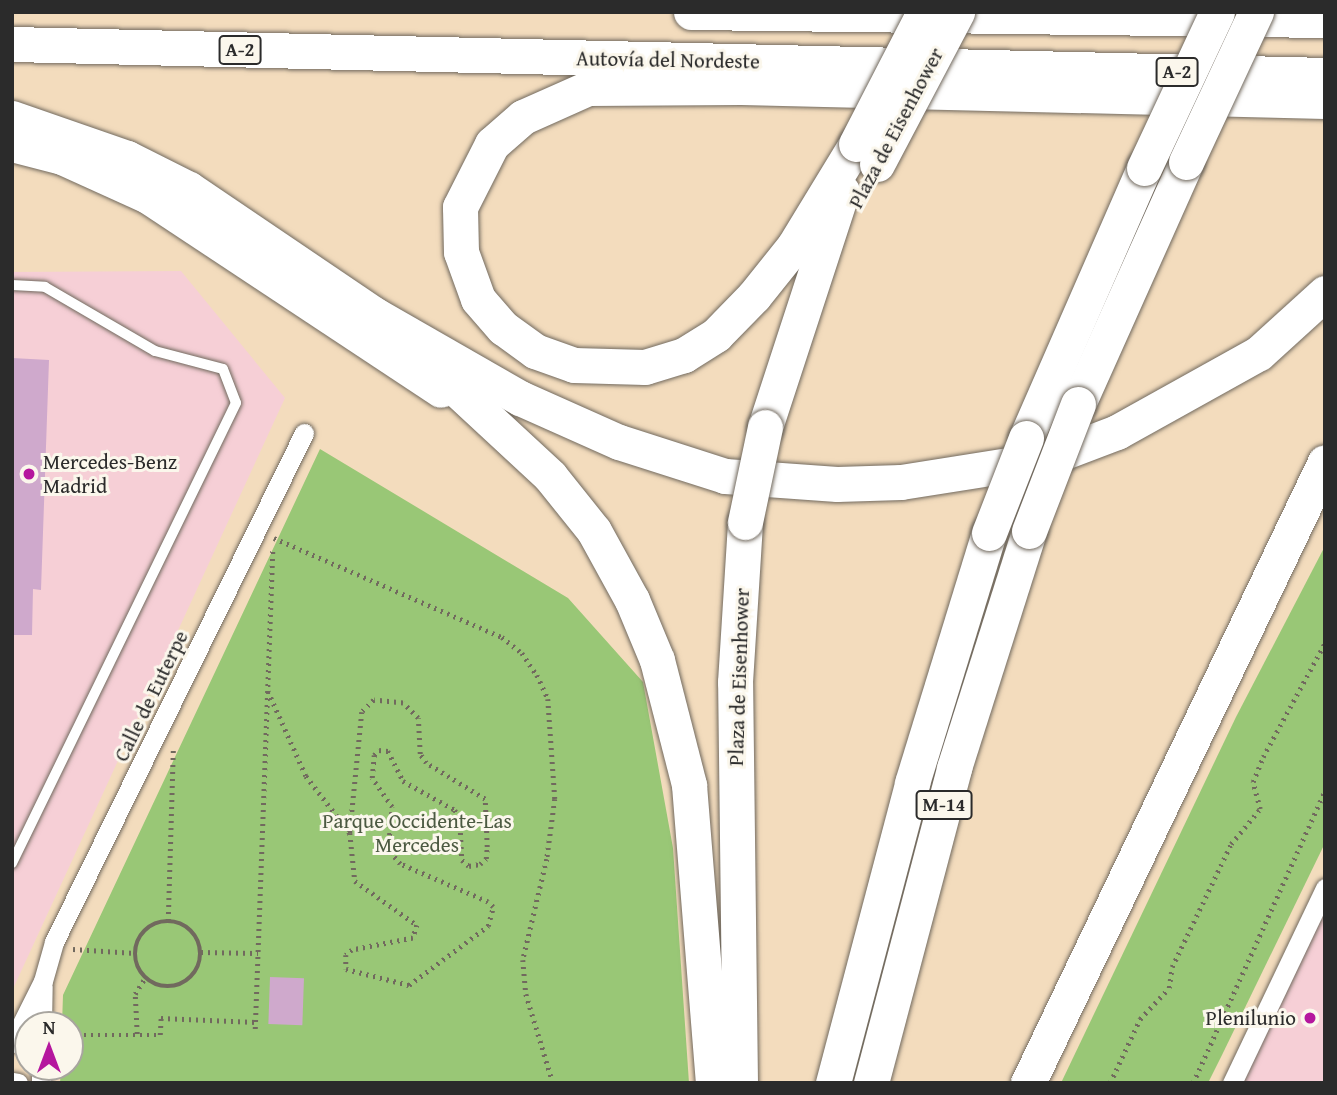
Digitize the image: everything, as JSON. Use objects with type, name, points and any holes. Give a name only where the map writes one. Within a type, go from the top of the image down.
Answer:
[{"type":"highway","points":[[691,12],[1325,20]]},
{"type":"highway","name":"Plaza de Eisenhower","points":[[740,1083],[735,682],[745,522],[765,427],[816,281],[924,12]]},
{"type":"highway","name":"Plaza de Eisenhower","points":[[866,154],[957,12]]},
{"type":"highway","name":"M-14","points":[[833,1083],[912,783],[989,533],[1026,438],[1144,167],[1217,12]]},
{"type":"highway","name":"M-14","points":[[871,1083],[954,768],[1029,531],[1078,404],[1256,12]]},
{"type":"highway","name":"Autovía del Nordeste","points":[[12,44],[1325,75]]},
{"type":"highway","points":[[866,154],[754,296],[716,335],[684,355],[645,368],[574,365],[535,351],[503,328],[478,299],[461,252],[460,207],[492,144],[523,117],[588,88],[682,86],[1325,101]]},
{"type":"highway","points":[[12,118],[127,158],[189,189],[375,315],[520,398],[619,442],[725,476],[875,483],[984,472],[1034,462],[1117,432],[1259,353],[1325,293]]},
{"type":"highway","points":[[12,144],[62,157],[148,196],[501,429]]},
{"type":"highway","points":[[375,315],[550,476],[594,531],[632,600],[657,660],[689,785],[713,1083]]},
{"type":"highway","points":[[1028,1083],[1157,807],[1321,479]]},
{"type":"street","name":"Calle de Euterpe","points":[[12,1043],[43,982],[54,942],[175,700],[266,534],[275,494],[304,433]]},
{"type":"street","points":[[1232,1083],[1325,888]]},
{"type":"street","name":"Calle de Euterpe","points":[[42,1011],[43,982]]},
{"type":"street","points":[[12,1082],[18,1083]]},
{"type":"lane","points":[[12,285],[45,287],[155,351],[223,369],[236,403],[12,863]]},
{"type":"path","points":[[255,1029],[268,691],[266,534],[275,494]]},
{"type":"path","points":[[266,534],[502,637],[522,653],[537,675],[548,699],[555,799],[547,859],[523,960],[526,994],[553,1083]]},
{"type":"path","points":[[1110,1083],[1140,1019],[1169,988],[1172,967],[1231,844],[1259,809],[1254,782],[1263,757],[1325,643]]},
{"type":"path","points":[[268,691],[306,776],[350,833],[355,881],[411,919],[417,932],[403,942],[352,950],[346,955],[346,969],[409,985],[488,926],[493,907],[488,902],[400,864],[388,849],[392,807],[372,778],[374,755],[379,750],[388,751],[403,781],[455,810],[460,819],[462,860],[469,866],[480,864],[487,847],[485,799],[426,762],[420,754],[418,718],[403,704],[374,700],[362,712],[350,833]]},
{"type":"path","points":[[168,921],[175,700]]},
{"type":"path","points":[[1193,1083],[1325,790]]},
{"type":"path","points":[[168,921],[191,930],[201,952],[195,973],[176,985],[165,986],[145,978],[135,953],[149,927],[168,921]]},
{"type":"path","points":[[72,949],[135,953]]},
{"type":"path","points":[[201,952],[258,953]]},
{"type":"path","points":[[137,1034],[135,994],[145,978]]},
{"type":"path","points":[[84,1035],[160,1035],[161,1018],[256,1021]]},
{"type":"shaded area","points":[[181,271],[285,398],[12,991],[12,272]]},
{"type":"shaded area","points":[[1325,888],[1325,1083],[1232,1083]]},
{"type":"green space","name":"Parque Occidente-Las Mercedes","points":[[320,449],[568,598],[643,682],[673,848],[689,1083],[60,1083],[84,1081],[84,1011],[62,1011],[63,995]]},
{"type":"green space","points":[[1325,546],[1325,843],[1222,1055],[1208,1083],[1061,1083],[1236,717]]},
{"type":"building","name":"Mercedes-Benz Madrid","points":[[12,358],[49,360],[41,590],[33,589],[32,635],[12,635]]},
{"type":"building","points":[[270,977],[304,978],[302,1025],[268,1024]]},
{"type":"place","name":"Mercedes-Benz Madrid","points":[[29,474]]},
{"type":"place","name":"Plenilunio","points":[[1310,1018]]}]
